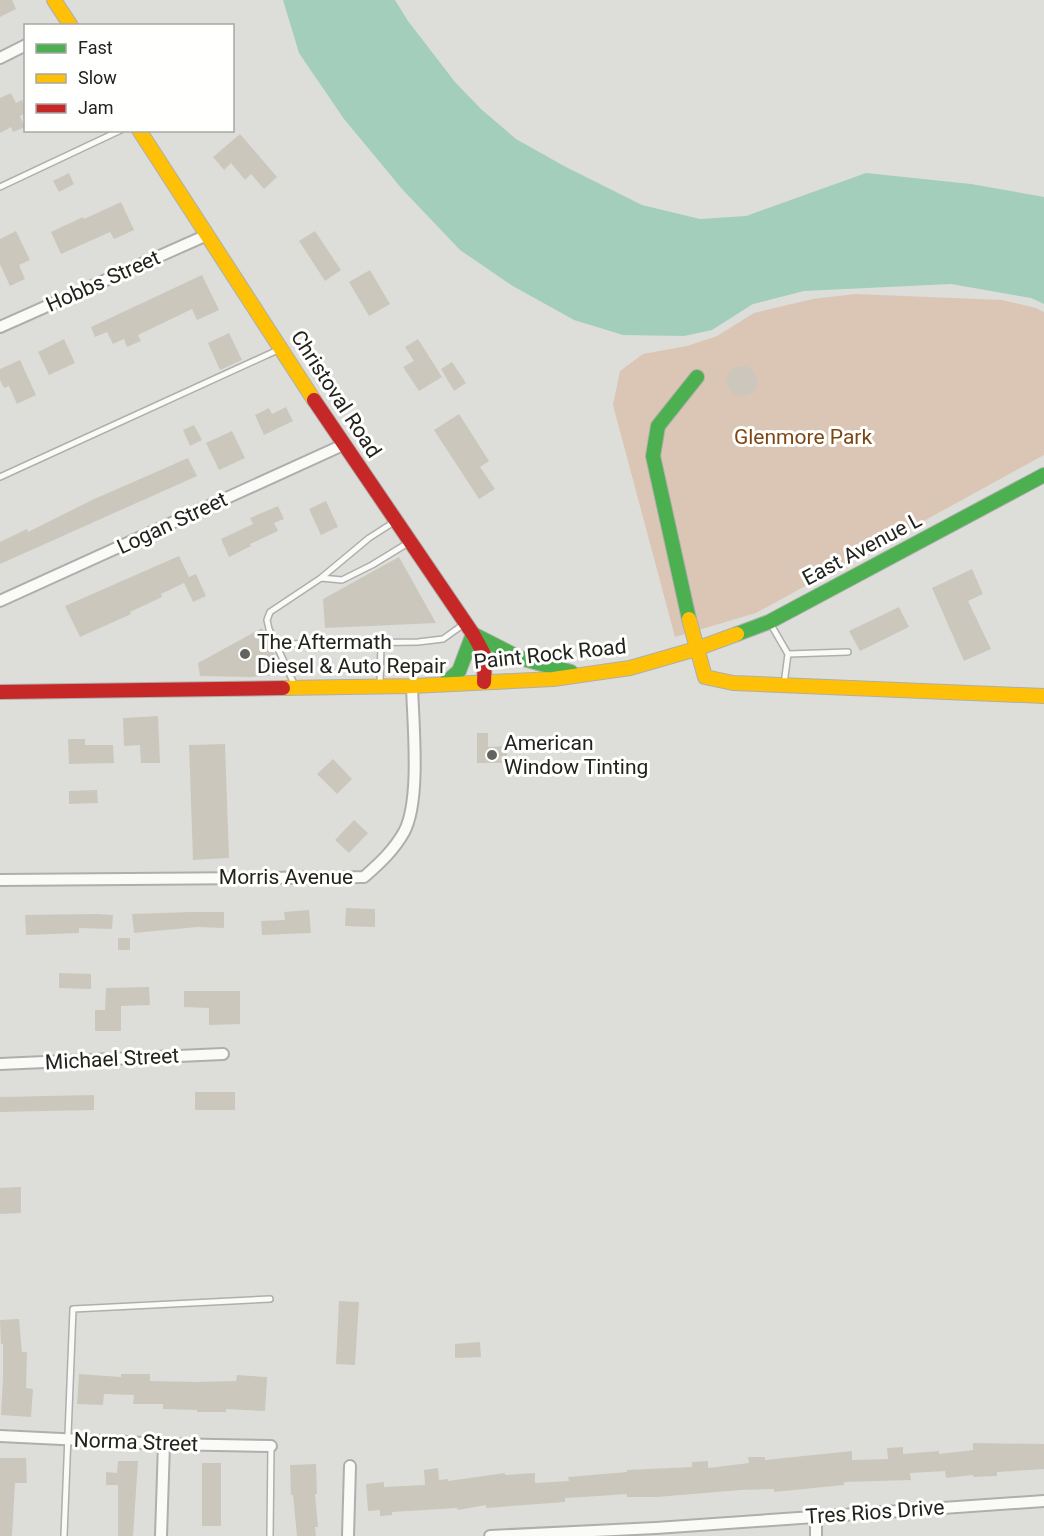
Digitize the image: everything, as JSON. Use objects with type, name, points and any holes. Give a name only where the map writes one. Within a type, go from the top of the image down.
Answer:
[{"type":"street","points":[[54,0],[67,24]]},
{"type":"street","points":[[0,58],[24,46]]},
{"type":"street","name":"Christoval Road","points":[[140,132],[343,445],[469,628],[485,656],[484,682]]},
{"type":"street","name":"Hobbs Street","points":[[0,327],[207,235]]},
{"type":"street","points":[[697,376],[658,426],[653,456],[696,649],[705,677],[733,683],[784,686],[1044,696]]},
{"type":"street","name":"Logan Street","points":[[0,601],[343,445]]},
{"type":"street","name":"East Avenue L","points":[[696,649],[770,622],[1044,475]]},
{"type":"street","points":[[444,684],[459,671],[469,628],[513,656],[537,665],[582,675]]},
{"type":"street","name":"Paint Rock Road","points":[[0,692],[412,686],[554,678],[630,668],[696,649]]},
{"type":"street","name":"Morris Avenue","points":[[0,880],[364,877],[385,858],[405,830],[414,792],[412,686]]},
{"type":"street","name":"Michael Street","points":[[0,1064],[223,1054]]},
{"type":"street","name":"Norma Street","points":[[0,1436],[164,1444],[272,1446]]},
{"type":"street","points":[[161,1536],[164,1444]]},
{"type":"street","points":[[348,1536],[350,1466]]},
{"type":"street","name":"Tres Rios Drive","points":[[490,1536],[656,1532],[816,1516],[1044,1501]]},
{"type":"street","points":[[816,1516],[816,1536]]},
{"type":"lane","points":[[0,187],[117,132]]},
{"type":"lane","points":[[0,477],[281,349]]},
{"type":"lane","points":[[296,688],[267,620],[270,612],[321,578],[369,538],[395,521]]},
{"type":"lane","points":[[321,578],[342,580],[410,542]]},
{"type":"lane","points":[[770,622],[788,654],[784,686]]},
{"type":"lane","points":[[276,644],[443,639],[469,628]]},
{"type":"lane","points":[[380,686],[381,642]]},
{"type":"lane","points":[[788,654],[848,652]]},
{"type":"lane","points":[[64,1536],[73,1309],[270,1299]]},
{"type":"lane","points":[[270,1536],[272,1446]]},
{"type":"green space","name":"Glenmore Park","points":[[855,294],[1002,300],[1044,312],[1044,455],[756,613],[675,637],[613,405],[620,371],[643,354],[687,346],[717,336],[754,313],[813,299]]},
{"type":"shaded area","points":[[283,0],[395,0],[408,21],[455,82],[481,109],[516,139],[642,205],[700,219],[746,216],[866,173],[971,184],[1044,197],[1044,304],[1031,298],[951,284],[804,291],[753,304],[712,330],[684,336],[623,335],[574,320],[511,285],[460,250],[402,189],[344,119],[299,53]]},
{"type":"building","points":[[0,0],[12,0],[16,9],[0,17]]},
{"type":"building","points":[[11,93],[16,103],[22,100],[24,114],[20,116],[24,127],[13,132],[11,127],[0,133],[0,98]]},
{"type":"building","points":[[240,134],[277,177],[264,189],[251,174],[245,180],[231,163],[224,170],[213,157]]},
{"type":"building","points":[[69,173],[74,184],[59,192],[53,181]]},
{"type":"building","points":[[121,202],[134,230],[114,239],[110,232],[61,254],[51,232]]},
{"type":"building","points":[[16,231],[30,260],[19,265],[25,279],[10,286],[0,264],[0,239]]},
{"type":"building","points":[[315,231],[341,270],[325,281],[299,241]]},
{"type":"building","points":[[370,270],[390,304],[369,316],[349,282]]},
{"type":"building","points":[[202,275],[219,310],[197,320],[192,309],[138,335],[141,341],[127,347],[124,339],[113,344],[107,332],[95,337],[91,327]]},
{"type":"building","points":[[229,333],[242,360],[220,370],[208,343]]},
{"type":"building","points":[[64,339],[75,363],[49,375],[38,352]]},
{"type":"building","points":[[418,339],[442,377],[419,391],[403,367],[414,361],[405,347]]},
{"type":"building","points":[[20,360],[36,395],[17,404],[9,386],[4,388],[0,380],[0,369]]},
{"type":"building","points":[[452,362],[466,383],[454,391],[441,369]]},
{"type":"building","points":[[742,366],[748,367],[756,375],[756,387],[748,395],[742,396],[736,395],[728,387],[727,381],[728,375],[736,367]]},
{"type":"building","points":[[286,407],[293,421],[264,435],[255,415],[269,408],[272,414]]},
{"type":"building","points":[[459,414],[489,461],[480,467],[495,489],[479,499],[434,430]]},
{"type":"building","points":[[194,425],[202,440],[190,446],[183,430]]},
{"type":"building","points":[[232,431],[245,458],[219,470],[206,443]]},
{"type":"building","points":[[188,458],[197,476],[0,564],[0,542],[27,529],[28,532],[92,500]]},
{"type":"building","points":[[326,501],[338,527],[321,535],[309,509]]},
{"type":"building","points":[[278,506],[284,519],[274,523],[278,531],[229,557],[221,539],[253,524],[250,518]]},
{"type":"building","points":[[179,556],[189,577],[196,574],[206,596],[193,602],[184,583],[161,594],[162,597],[130,612],[131,614],[80,637],[65,606]]},
{"type":"building","points":[[399,557],[436,623],[325,628],[323,599]]},
{"type":"building","points":[[972,569],[983,594],[968,601],[991,649],[964,661],[932,588]]},
{"type":"building","points":[[899,607],[909,627],[860,651],[849,631]]},
{"type":"building","name":"The Aftermath Diesel & Auto Repair","points":[[262,628],[284,675],[200,676],[198,663]]},
{"type":"building","points":[[158,716],[160,763],[141,763],[140,745],[124,746],[123,718]]},
{"type":"building","name":"American Window Tinting","points":[[477,733],[488,733],[488,747],[507,746],[507,763],[477,763]]},
{"type":"building","points":[[68,739],[85,739],[85,745],[113,745],[114,763],[69,764]]},
{"type":"building","points":[[225,744],[229,858],[193,860],[189,745]]},
{"type":"building","points":[[333,759],[352,779],[337,794],[317,774]]},
{"type":"building","points":[[97,790],[98,803],[69,804],[69,791]]},
{"type":"building","points":[[354,820],[368,833],[349,853],[335,840]]},
{"type":"building","points":[[346,908],[375,909],[375,927],[345,926]]},
{"type":"building","points":[[309,910],[311,933],[262,935],[261,921],[285,920],[284,912]]},
{"type":"building","points":[[224,912],[224,928],[197,927],[134,933],[132,914]]},
{"type":"building","points":[[25,915],[113,915],[112,929],[79,928],[79,933],[26,935]]},
{"type":"building","points":[[118,938],[130,938],[130,950],[118,950]]},
{"type":"building","points":[[59,973],[91,974],[91,989],[59,988]]},
{"type":"building","points":[[149,987],[150,1005],[121,1006],[121,1031],[95,1031],[95,1010],[105,1010],[106,988]]},
{"type":"building","points":[[184,991],[240,991],[240,1024],[209,1025],[209,1008],[184,1007]]},
{"type":"building","points":[[195,1092],[235,1092],[235,1110],[195,1110]]},
{"type":"building","points":[[94,1095],[94,1110],[0,1112],[0,1097]]},
{"type":"building","points":[[21,1187],[21,1213],[0,1214],[0,1188]]},
{"type":"building","points":[[339,1301],[359,1302],[355,1365],[336,1364]]},
{"type":"building","points":[[19,1319],[22,1352],[27,1352],[26,1388],[33,1389],[31,1417],[1,1415],[3,1344],[1,1344],[0,1320]]},
{"type":"building","points":[[480,1342],[481,1357],[455,1358],[455,1344]]},
{"type":"building","points":[[79,1374],[121,1377],[121,1374],[150,1374],[150,1381],[197,1382],[236,1381],[237,1375],[267,1377],[265,1411],[226,1409],[226,1412],[197,1412],[197,1410],[163,1409],[163,1404],[133,1404],[134,1395],[104,1394],[103,1405],[77,1404]]},
{"type":"building","points":[[973,1443],[1044,1444],[1044,1469],[997,1472],[997,1476],[973,1477],[973,1475],[946,1478],[945,1471],[910,1473],[911,1480],[844,1482],[844,1485],[774,1492],[774,1489],[741,1490],[657,1497],[627,1497],[627,1494],[565,1498],[565,1502],[486,1508],[486,1505],[458,1510],[457,1508],[392,1512],[392,1515],[380,1516],[380,1510],[368,1511],[366,1484],[384,1482],[384,1487],[425,1485],[424,1470],[438,1468],[439,1480],[448,1479],[448,1481],[505,1473],[505,1475],[535,1473],[535,1483],[569,1481],[568,1477],[627,1472],[627,1470],[692,1467],[692,1462],[708,1461],[708,1468],[749,1463],[748,1457],[765,1457],[765,1460],[852,1451],[852,1460],[888,1459],[887,1448],[903,1447],[903,1454],[939,1451],[939,1454],[973,1450]]},
{"type":"building","points":[[0,1458],[26,1458],[27,1483],[15,1483],[12,1536],[0,1536]]},
{"type":"building","points":[[118,1461],[138,1461],[133,1536],[118,1536],[118,1485],[106,1485],[106,1472],[117,1473]]},
{"type":"building","points":[[202,1463],[221,1463],[221,1526],[202,1526]]},
{"type":"building","points":[[316,1464],[317,1494],[315,1494],[318,1527],[315,1527],[316,1536],[297,1536],[293,1495],[291,1495],[290,1465]]},
{"type":"traffic: fast","points":[[689,619],[653,456],[658,426],[697,377]]},
{"type":"traffic: fast","points":[[737,634],[769,622],[1044,475]]},
{"type":"traffic: fast","points":[[444,684],[459,671],[473,634],[520,658],[571,672]]},
{"type":"traffic: slow","points":[[54,0],[70,24]]},
{"type":"traffic: slow","points":[[140,132],[314,400]]},
{"type":"traffic: slow","points":[[689,619],[705,677],[733,683],[1044,696]]},
{"type":"traffic: slow","points":[[283,688],[412,686],[553,679],[630,668],[696,649],[737,634]]},
{"type":"traffic: jam","points":[[314,400],[473,634],[485,656],[484,682]]},
{"type":"traffic: jam","points":[[0,692],[283,688]]},
{"type":"place","name":"The Aftermath Diesel & Auto Repair","points":[[245,654]]},
{"type":"place","name":"American Window Tinting","points":[[492,755]]}]
